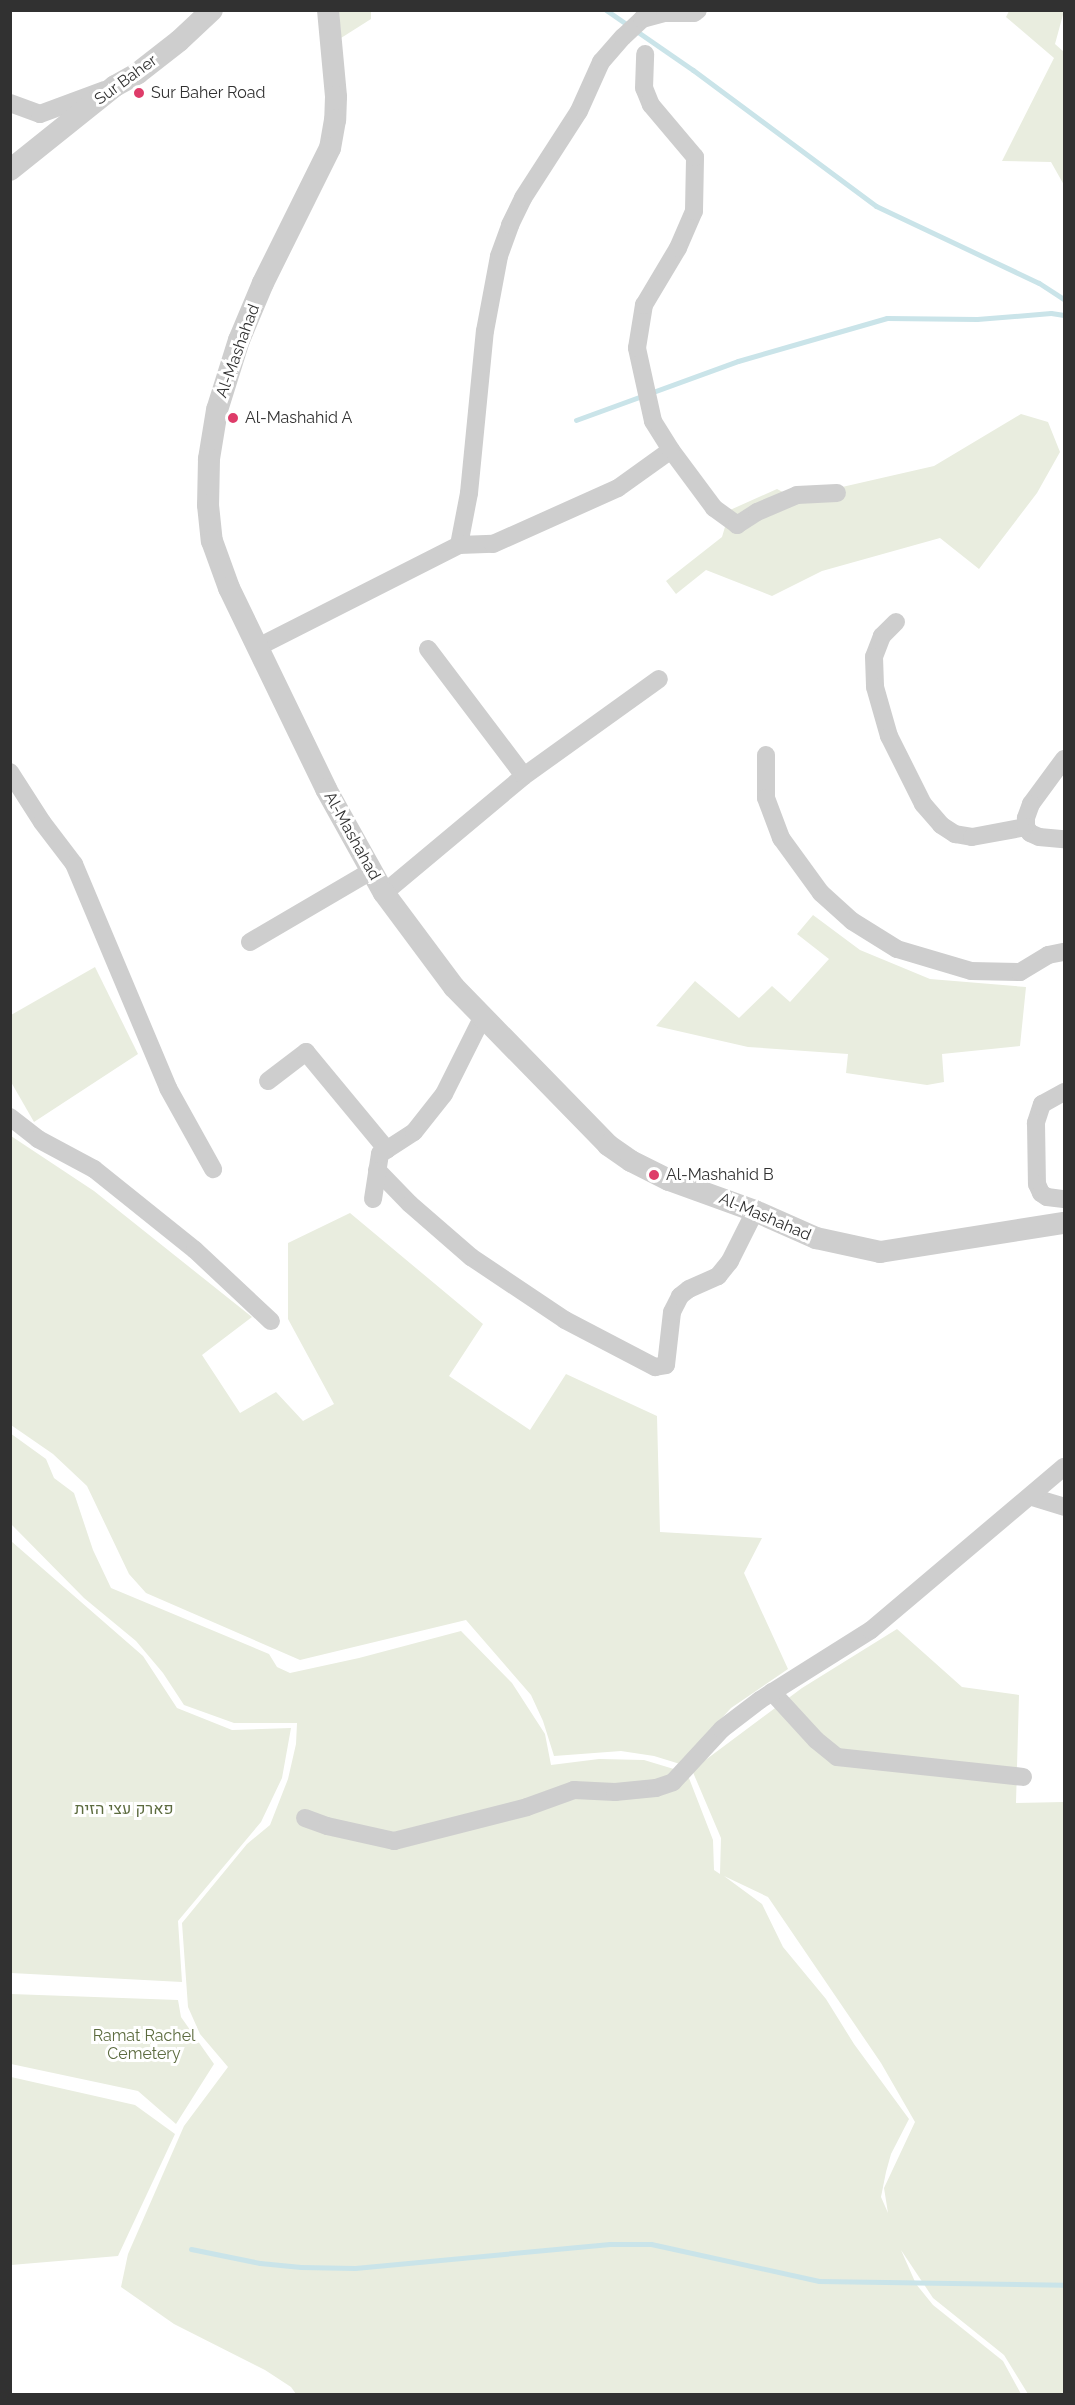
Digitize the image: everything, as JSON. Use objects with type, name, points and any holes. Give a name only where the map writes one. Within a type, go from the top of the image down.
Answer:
[{"type":"street","name":"Sur Baher","points":[[10,170],[115,86],[138,73],[212,10]]},
{"type":"street","name":"Al-Mashahad","points":[[328,10],[336,97],[330,148],[263,283],[239,340],[217,410],[209,459],[208,505],[212,542],[230,588],[326,789],[384,893],[454,987],[616,1150],[669,1180],[755,1211],[816,1238],[880,1252],[1065,1223]]},
{"type":"street","points":[[459,545],[469,493],[485,331],[494,279],[510,225],[523,198],[579,111],[601,62],[642,19],[665,12],[694,13],[698,10]]},
{"type":"street","points":[[645,54],[644,88],[651,105],[695,157],[694,211],[678,248],[644,306],[638,348],[653,421],[714,508],[737,525],[757,512],[797,495],[837,493]]},
{"type":"street","points":[[10,103],[40,114],[115,86]]},
{"type":"street","points":[[258,647],[459,545],[493,544],[618,488],[672,450]]},
{"type":"street","points":[[896,622],[882,636],[874,657],[875,687],[889,736],[923,804],[941,825],[955,834],[972,837],[1026,827],[1039,837],[1065,839]]},
{"type":"street","points":[[428,649],[524,776]]},
{"type":"street","points":[[384,893],[524,776],[659,679]]},
{"type":"street","points":[[766,755],[766,798],[781,838],[821,893],[852,921],[897,949],[971,971],[1020,972],[1048,955],[1065,952]]},
{"type":"street","points":[[1026,827],[1030,804],[1065,759]]},
{"type":"street","points":[[10,772],[42,822],[74,864],[168,1088],[213,1169]]},
{"type":"street","points":[[250,942],[371,871]]},
{"type":"street","points":[[373,1199],[380,1154],[414,1132],[444,1094],[483,1016]]},
{"type":"street","points":[[268,1081],[306,1052],[387,1150]]},
{"type":"street","points":[[1065,1092],[1042,1104],[1036,1124],[1037,1184],[1041,1193],[1047,1197],[1065,1199]]},
{"type":"street","points":[[10,1117],[38,1139],[94,1169],[195,1250],[271,1321]]},
{"type":"street","points":[[376,1170],[410,1204],[471,1257],[565,1320],[655,1367],[666,1365],[672,1312],[680,1296],[689,1289],[718,1276],[730,1261],[755,1211]]},
{"type":"street","points":[[306,1818],[327,1826],[394,1841],[527,1807],[574,1790],[615,1792],[656,1788],[673,1782],[722,1729],[772,1692],[871,1630],[1065,1467]]},
{"type":"street","points":[[1032,1497],[1065,1507]]},
{"type":"street","points":[[772,1692],[816,1740],[837,1757],[1023,1777]]},
{"type":"green space","points":[[339,11],[371,11],[371,19],[341,38]]},
{"type":"green space","points":[[1009,11],[1064,11],[1055,44],[1064,52],[1064,185],[1051,162],[1002,161],[1054,58],[1006,17]]},
{"type":"green space","points":[[1021,414],[1048,422],[1060,452],[1037,493],[979,569],[940,538],[822,571],[772,596],[706,570],[676,594],[666,581],[722,537],[730,510],[777,489],[794,498],[934,466]]},
{"type":"green space","points":[[813,915],[860,950],[930,979],[1026,987],[1020,1046],[942,1054],[944,1082],[927,1085],[846,1073],[848,1054],[748,1047],[656,1026],[695,981],[739,1018],[772,986],[790,1002],[829,959],[797,934]]},
{"type":"green space","points":[[95,967],[138,1054],[34,1122],[11,1082],[11,1015]]},
{"type":"green space","points":[[11,1136],[94,1191],[252,1317],[202,1355],[240,1413],[276,1392],[303,1421],[334,1404],[288,1319],[288,1243],[350,1213],[483,1324],[449,1376],[530,1430],[566,1374],[657,1416],[660,1532],[762,1538],[744,1573],[788,1669],[731,1708],[680,1764],[654,1756],[621,1751],[554,1756],[543,1721],[531,1695],[466,1620],[300,1660],[146,1593],[129,1574],[87,1486],[53,1454],[11,1425]]},
{"type":"green space","points":[[10,1433],[46,1459],[54,1478],[74,1493],[93,1550],[111,1588],[269,1654],[277,1667],[290,1673],[359,1658],[461,1631],[512,1683],[545,1734],[551,1765],[599,1759],[644,1760],[687,1773],[713,1840],[714,1870],[720,1874],[721,1838],[692,1770],[802,1688],[897,1629],[962,1687],[1019,1695],[1016,1803],[1064,1802],[1064,2394],[1028,2394],[1004,2355],[933,2298],[901,2250],[916,2284],[933,2305],[1003,2361],[1021,2394],[296,2394],[291,2387],[265,2370],[174,2324],[121,2287],[128,2254],[184,2126],[228,2067],[200,2034],[188,2007],[182,1923],[247,1844],[270,1825],[288,1779],[296,1744],[297,1723],[234,1723],[184,1705],[163,1673],[136,1641],[84,1598],[11,1524]],"holes":[[[724,1876],[768,1897],[881,2063],[915,2122],[884,2188],[888,2213],[881,2197],[886,2172],[891,2154],[909,2119],[854,2044],[826,1999],[783,1947],[762,1904]]]},
{"type":"green space","name":"פארק עצי הזית","points":[[11,1541],[143,1656],[177,1708],[232,1730],[291,1728],[282,1778],[261,1822],[178,1921],[182,1982],[11,1973]]},
{"type":"green space","name":"Ramat Rachel Cemetery","points":[[11,1994],[178,2000],[181,2017],[214,2064],[176,2124],[138,2091],[11,2064]]},
{"type":"green space","points":[[11,2077],[135,2105],[175,2134],[118,2256],[11,2265]]},
{"type":"waterway","points":[[606,10],[693,70],[876,206],[1039,283],[1064,299]]},
{"type":"waterway","points":[[576,420],[738,361],[887,318],[977,319],[1051,313],[1064,315]]},
{"type":"waterway","points":[[191,2249],[260,2263],[301,2267],[355,2268],[610,2244],[651,2244],[819,2281],[1064,2285]]},
{"type":"place","name":"Sur Baher Road","points":[[139,93]]},
{"type":"place","name":"Al-Mashahid A","points":[[233,418]]},
{"type":"place","name":"Al-Mashahid B","points":[[654,1175]]}]
